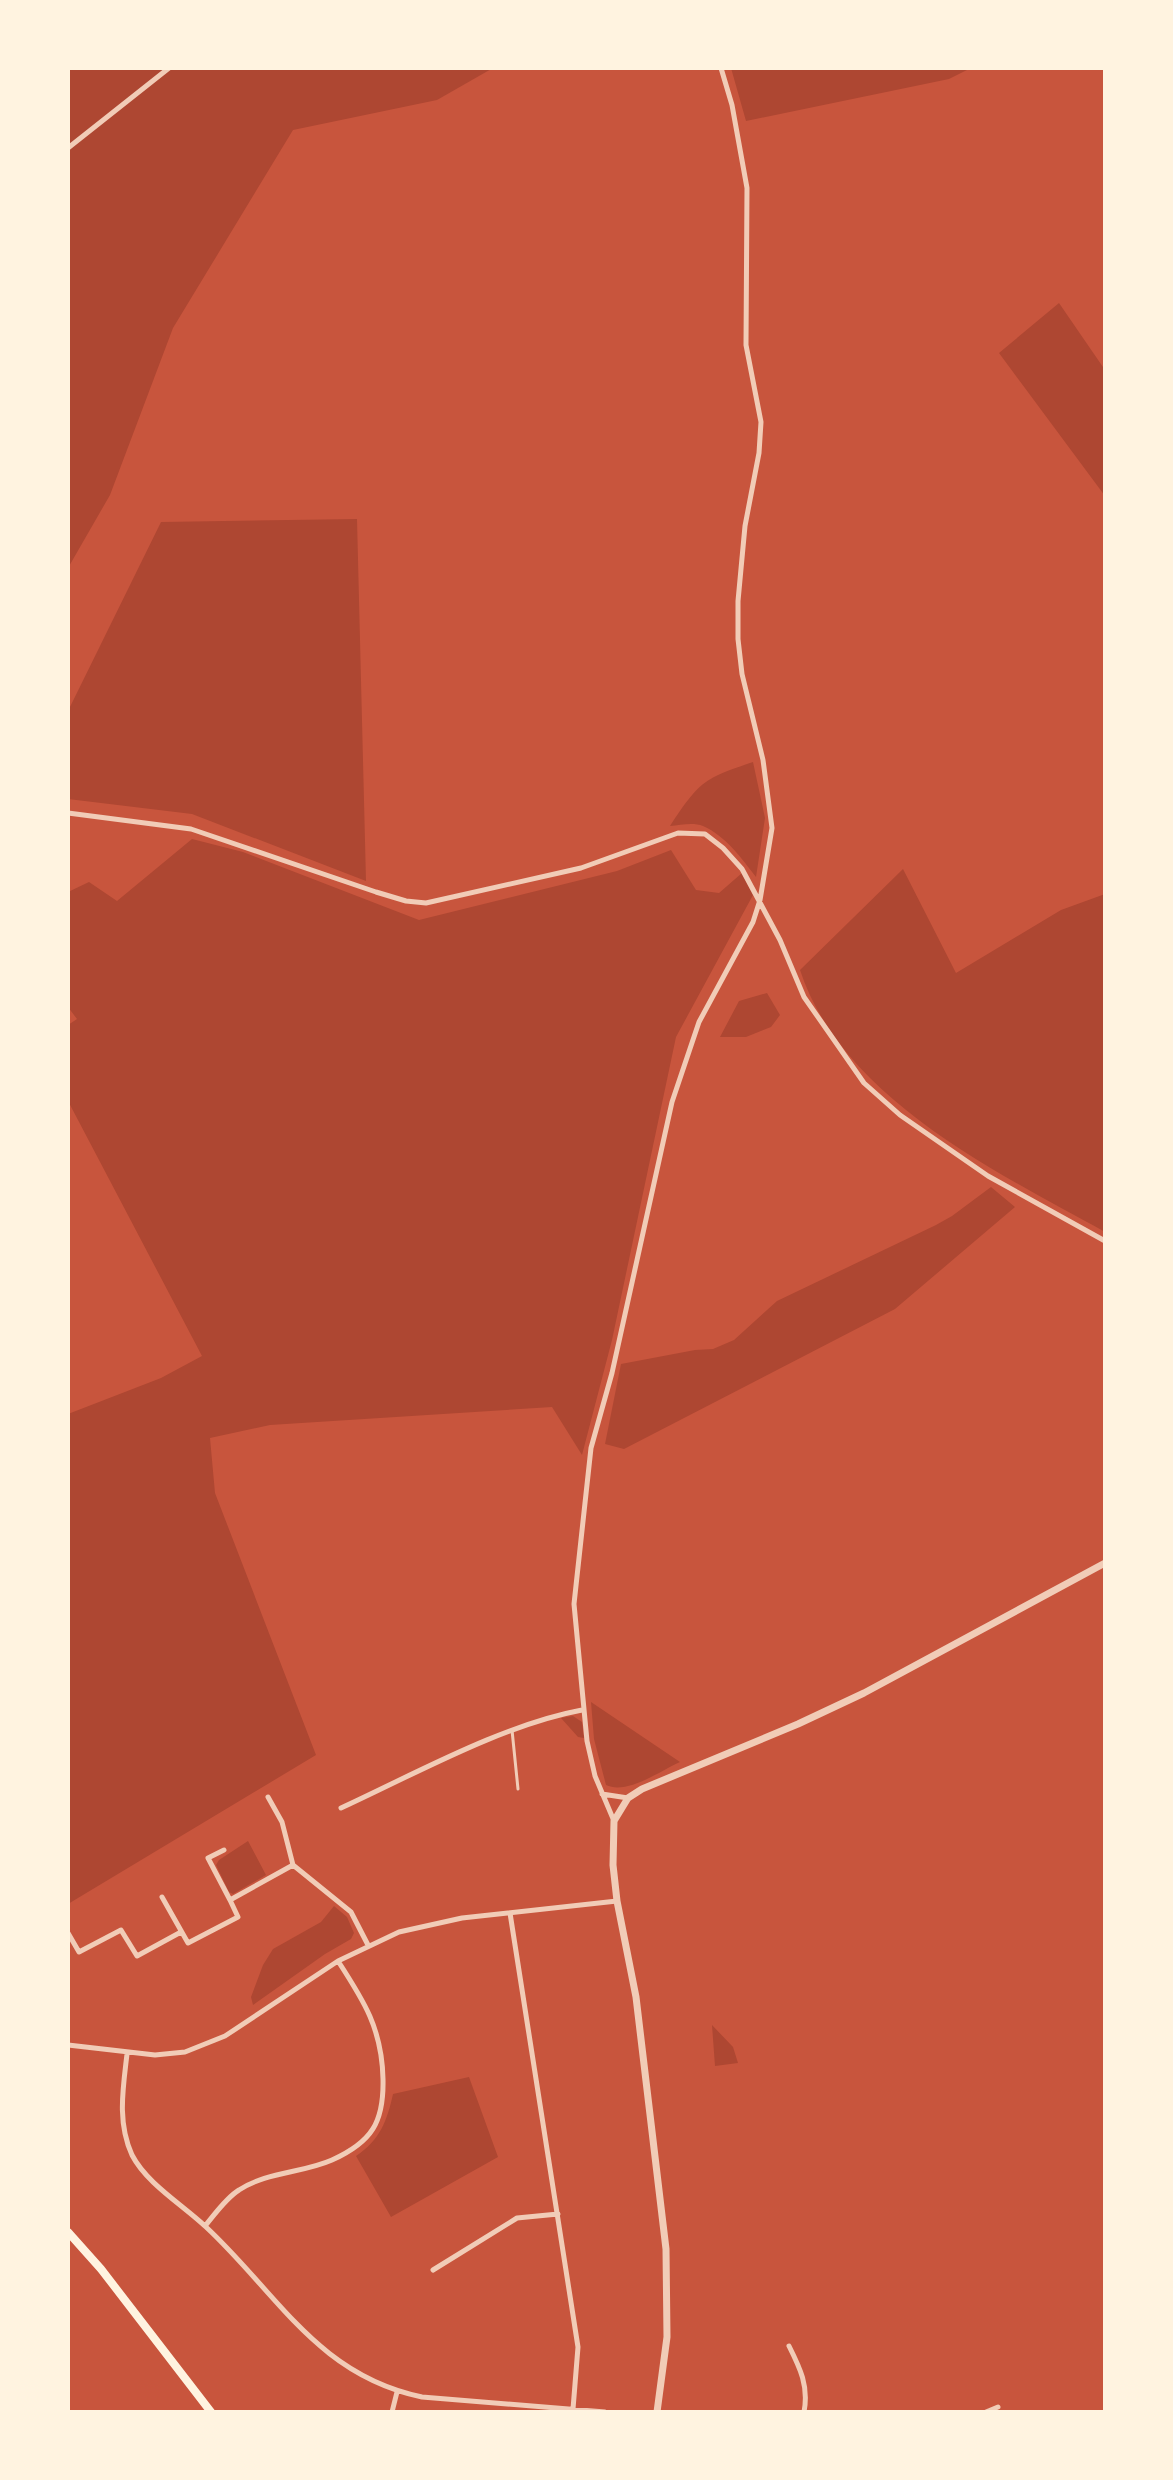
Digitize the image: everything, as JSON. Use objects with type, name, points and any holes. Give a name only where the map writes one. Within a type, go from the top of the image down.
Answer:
[{"type":"main road","points":[[68,2232],[101,2269],[211,2412]]},
{"type":"street","points":[[68,148],[169,68]]},
{"type":"street","points":[[657,2412],[667,2337],[666,2249],[638,2010],[617,1901],[613,1865],[614,1821],[595,1776],[582,1710],[574,1604],[591,1448],[612,1373],[672,1102],[699,1022],[753,922],[760,900],[772,828],[763,760],[742,674],[738,639],[745,526],[759,453],[761,422],[746,345],[747,188],[732,105],[721,68]]},
{"type":"street","points":[[68,813],[191,829],[376,892],[426,903],[581,868],[678,833],[705,834],[742,869],[760,900],[804,997],[864,1083],[900,1115],[988,1176],[1105,1241]]},
{"type":"street","points":[[614,1821],[628,1798],[658,1781],[798,1724],[864,1693],[1105,1563]]},
{"type":"street","points":[[341,1808],[512,1730],[582,1710]]},
{"type":"street","points":[[601,1793],[628,1798]]},
{"type":"street","points":[[268,1797],[282,1822],[293,1865],[351,1912],[368,1945]]},
{"type":"street","points":[[162,1897],[188,1943],[238,1917],[208,1858],[224,1850]]},
{"type":"street","points":[[230,1900],[293,1865]]},
{"type":"street","points":[[68,2045],[127,2054],[185,2052],[205,2046],[257,2017],[338,1961],[399,1932],[462,1918],[617,1901]]},
{"type":"street","points":[[510,1913],[578,2347],[573,2409]]},
{"type":"street","points":[[68,1933],[79,1952],[121,1930],[137,1956],[181,1932]]},
{"type":"street","points":[[205,2226],[237,2191],[252,2183],[331,2161],[358,2146],[378,2123],[383,2094],[382,2051],[370,2015],[338,1961]]},
{"type":"street","points":[[127,2054],[121,2110],[124,2135],[134,2158],[150,2178],[236,2256],[289,2318],[325,2353],[397,2392],[422,2397],[605,2412]]},
{"type":"street","points":[[433,2270],[517,2218],[558,2214]]},
{"type":"street","points":[[789,2346],[804,2376],[804,2412]]},
{"type":"street","points":[[392,2412],[397,2392]]},
{"type":"street","points":[[986,2412],[998,2407]]},
{"type":"lane","points":[[512,1730],[518,1789]]},
{"type":"shaded area","points":[[68,68],[493,68],[437,100],[293,130],[173,328],[110,495],[68,568]]},
{"type":"shaded area","points":[[731,68],[971,68],[949,79],[746,121]]},
{"type":"shaded area","points":[[1059,303],[1105,370],[1105,496],[999,353]]},
{"type":"shaded area","points":[[357,519],[366,881],[192,814],[68,799],[68,711],[161,522]]},
{"type":"shaded area","points":[[753,762],[765,818],[756,877],[733,848],[711,830],[695,824],[670,826],[696,790],[723,773]]},
{"type":"shaded area","points":[[192,839],[243,852],[419,920],[617,871],[671,850],[696,890],[719,893],[742,873],[753,895],[676,1037],[612,1340],[582,1455],[552,1407],[270,1425],[210,1438],[215,1493],[316,1755],[68,1904],[68,1414],[161,1378],[202,1356],[68,1101],[68,1025],[77,1019],[68,1007],[68,892],[89,882],[117,901]]},
{"type":"shaded area","points":[[903,869],[956,973],[1061,910],[1105,894],[1105,1232],[971,1156],[927,1126],[886,1093],[850,1056],[821,1016],[800,970]]},
{"type":"shaded area","points":[[767,993],[780,1015],[771,1027],[746,1037],[720,1037],[739,1001]]},
{"type":"shaded area","points":[[991,1187],[1015,1207],[895,1309],[624,1449],[605,1444],[621,1364],[713,1349],[734,1340],[777,1301],[936,1225]]},
{"type":"shaded area","points":[[591,1702],[680,1762],[624,1787],[606,1785],[594,1739]]},
{"type":"shaded area","points":[[573,1716],[582,1722],[584,1738],[578,1737],[561,1718]]},
{"type":"shaded area","points":[[248,1841],[266,1875],[233,1894],[229,1892],[216,1865]]},
{"type":"shaded area","points":[[334,1906],[347,1917],[354,1933],[351,1939],[253,2005],[251,1997],[263,1965],[273,1949],[321,1922]]},
{"type":"shaded area","points":[[712,2025],[733,2047],[738,2063],[715,2066]]},
{"type":"shaded area","points":[[469,2077],[498,2157],[391,2217],[356,2156],[381,2129],[393,2094]]}]
